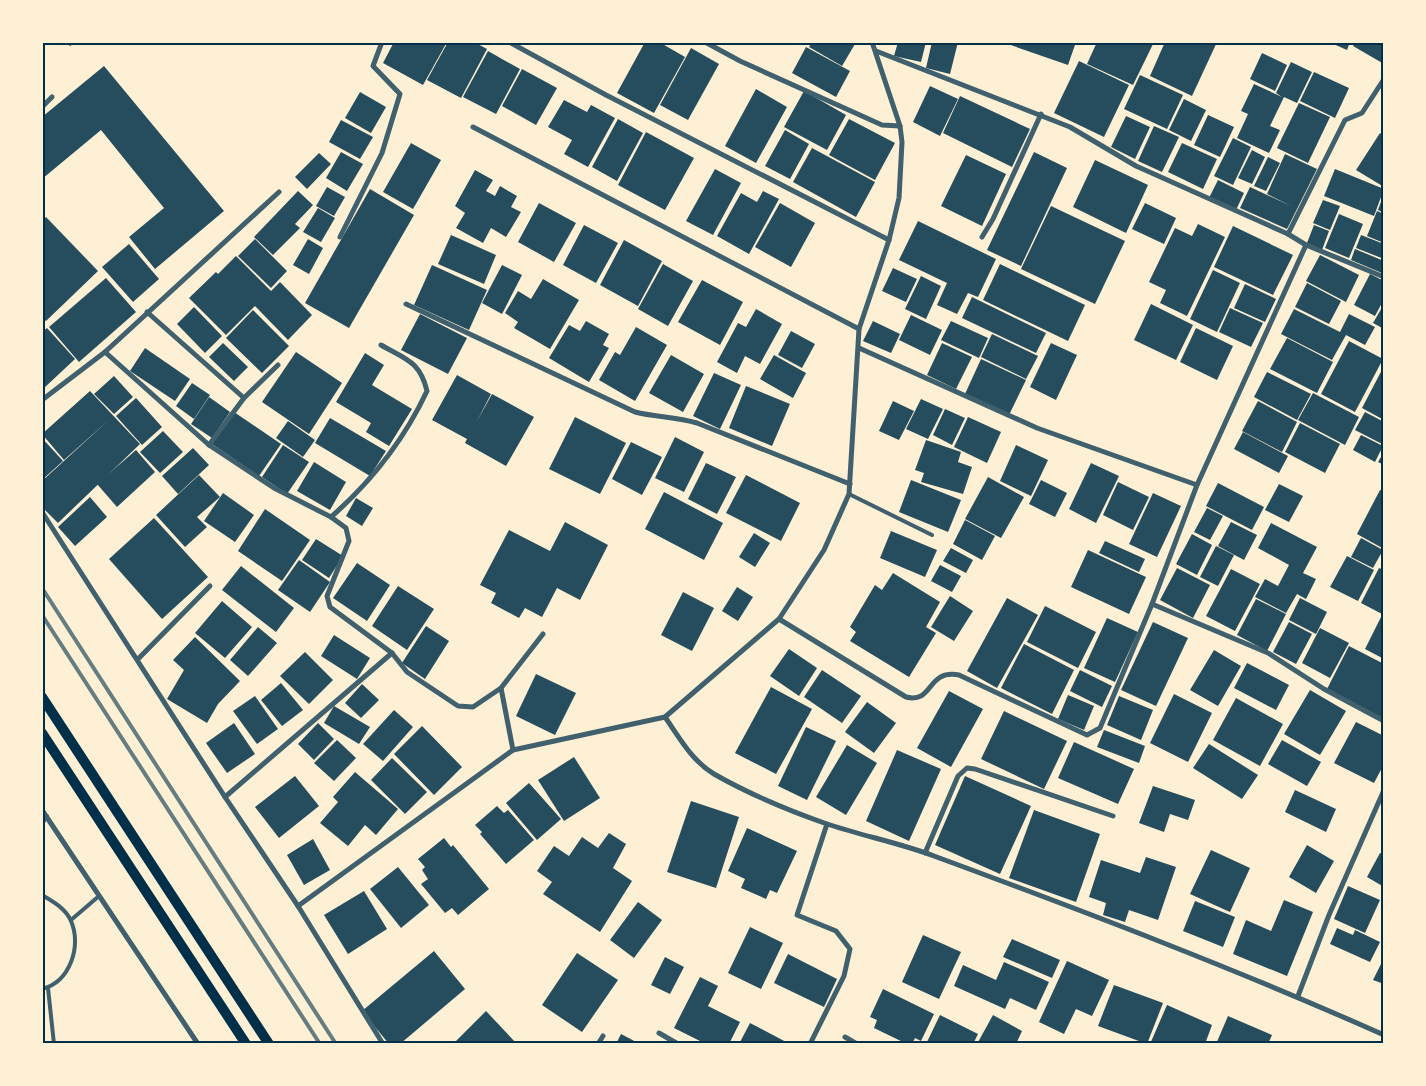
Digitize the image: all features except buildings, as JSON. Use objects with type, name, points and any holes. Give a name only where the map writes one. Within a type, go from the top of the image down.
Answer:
[{"type":"main road","points":[[42,697],[269,1044]]},
{"type":"main road","points":[[42,732],[246,1044]]},
{"type":"street","points":[[340,237],[382,153],[400,94],[372,66],[382,42]]},
{"type":"street","points":[[509,42],[606,95],[889,240]]},
{"type":"street","points":[[705,42],[740,61],[882,125],[900,126]]},
{"type":"street","points":[[298,906],[513,750],[665,717],[779,619],[824,550],[849,494],[859,329],[889,240],[899,198],[902,142],[900,126],[872,42]]},
{"type":"street","points":[[876,51],[1041,114],[1070,127],[1136,166],[1288,234],[1306,245],[1384,277]]},
{"type":"street","points":[[1288,234],[1345,120],[1362,113],[1384,79]]},
{"type":"street","points":[[42,107],[52,97]]},
{"type":"street","points":[[982,238],[993,219],[1041,114]]},
{"type":"street","points":[[473,127],[859,329]]},
{"type":"street","points":[[42,400],[105,352],[279,192]]},
{"type":"street","points":[[779,619],[906,697],[913,699],[922,696],[940,676],[948,673],[959,675],[1087,734],[1100,728],[1152,604],[1197,485],[1306,245]]},
{"type":"street","points":[[406,304],[635,412],[650,416],[678,418],[697,423],[850,484]]},
{"type":"street","points":[[147,312],[244,398]]},
{"type":"street","points":[[331,517],[358,493],[382,464],[411,424],[427,390],[421,371],[381,345]]},
{"type":"street","points":[[859,348],[1037,428],[1197,485]]},
{"type":"street","points":[[105,352],[209,445],[274,488],[331,517],[346,528],[349,541],[327,596],[330,607],[392,653],[407,672],[458,706],[473,707],[501,688],[543,634]]},
{"type":"street","points":[[209,445],[244,398],[278,365]]},
{"type":"street","points":[[42,512],[225,797],[298,906],[382,1044]]},
{"type":"street","points":[[138,660],[210,586]]},
{"type":"street","points":[[1152,604],[1268,653],[1324,689],[1384,721]]},
{"type":"street","points":[[225,797],[392,653]]},
{"type":"street","points":[[501,688],[513,750]]},
{"type":"street","points":[[665,717],[689,752],[713,773],[827,824],[925,853],[1154,937],[1298,996],[1384,1035]]},
{"type":"street","points":[[925,853],[958,776],[967,768],[975,769],[1113,816]]},
{"type":"street","points":[[1298,996],[1329,915],[1384,790]]},
{"type":"street","points":[[42,810],[198,1044]]},
{"type":"street","points":[[810,1044],[844,976],[850,948],[836,931],[797,915],[827,824]]},
{"type":"street","points":[[659,1033],[678,1044]]},
{"type":"street","points":[[598,1044],[603,1036]]},
{"type":"street","points":[[845,1037],[857,1044]]},
{"type":"lane","points":[[849,494],[932,535]]},
{"type":"lane","points":[[42,824],[47,816]]},
{"type":"lane","points":[[42,895],[58,904],[71,920],[76,938],[73,958],[64,976],[48,988],[42,989]]},
{"type":"lane","points":[[71,920],[98,896]]},
{"type":"lane","points":[[48,988],[54,1044]]},
{"type":"railway","points":[[42,588],[336,1044]]},
{"type":"railway","points":[[42,615],[320,1044]]}]
